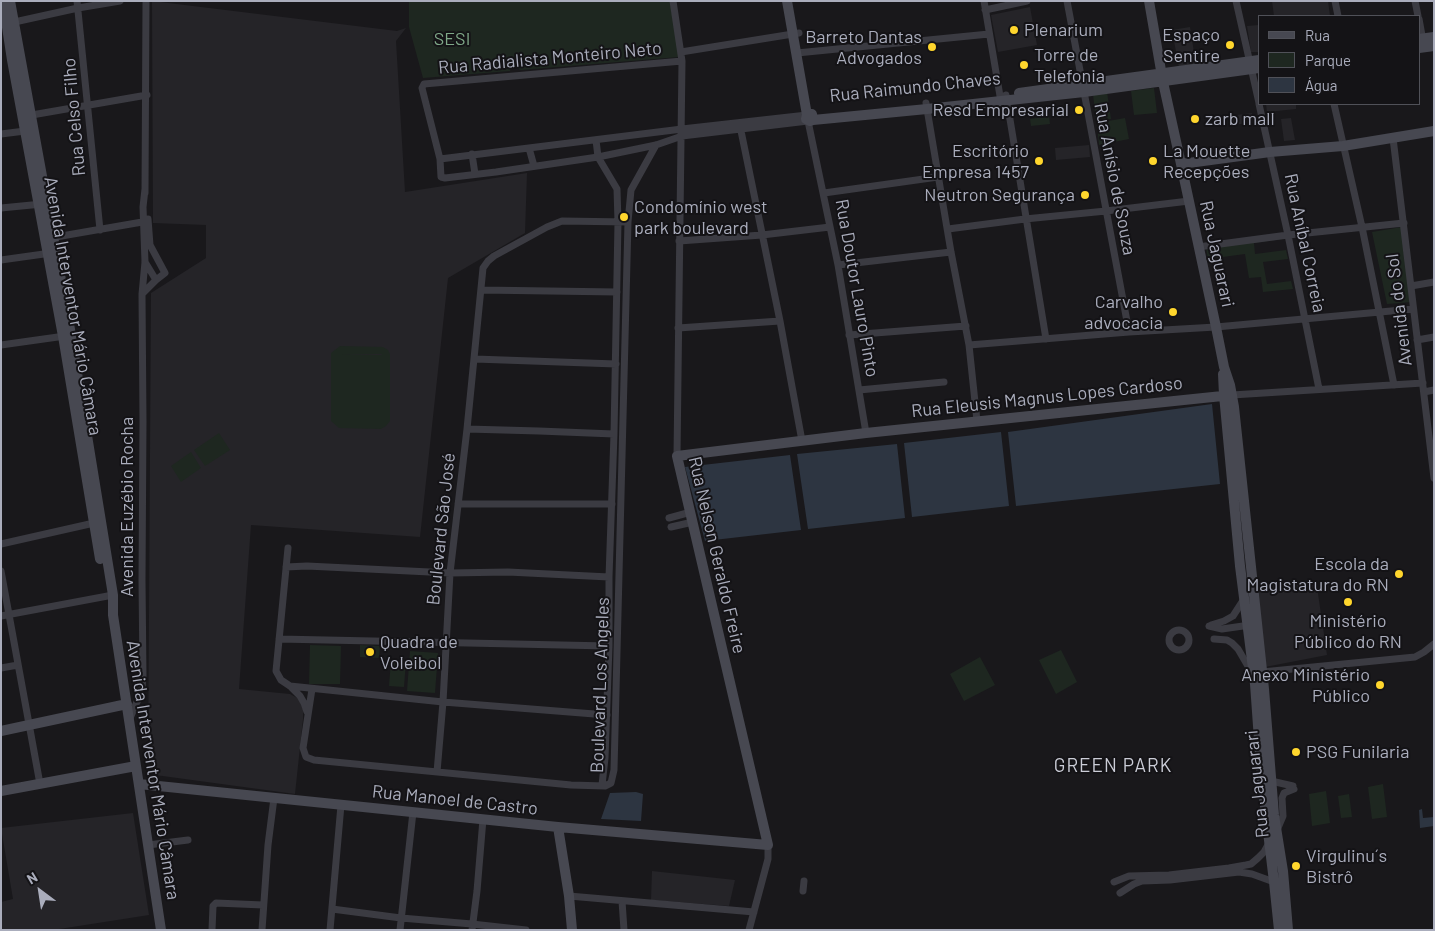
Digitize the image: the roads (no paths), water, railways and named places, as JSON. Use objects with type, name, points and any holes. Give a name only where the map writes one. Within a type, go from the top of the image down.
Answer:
[{"type":"main road","name":"Avenida Interventor Mário Câmara","points":[[3,1],[10,23],[67,336],[109,596]]},
{"type":"main road","name":"Avenida Interventor Mário Câmara","points":[[10,1],[10,23]]},
{"type":"main road","name":"Rua Doutor Lauro Pinto","points":[[787,1],[793,18],[800,52],[810,117]]},
{"type":"main road","name":"Rua Doutor Lauro Pinto","points":[[793,18],[794,1]]},
{"type":"main road","name":"Rua Jaguarari","points":[[1149,1],[1198,247],[1228,378],[1244,599],[1253,625]]},
{"type":"main road","name":"Rua Raimundo Chaves","points":[[810,117],[1003,98],[1254,65]]},
{"type":"main road","name":"Avenida Interventor Mário Câmara","points":[[27,116],[25,131],[43,204]]},
{"type":"main road","points":[[1181,164],[1270,152],[1343,146],[1434,131]]},
{"type":"main road","name":"Rua Jaguarari","points":[[1228,395],[1244,490],[1253,625],[1283,871],[1288,930]]},
{"type":"main road","name":"Rua Eleusis Magnus Lopes Cardoso","points":[[676,456],[866,433],[1228,395]]},
{"type":"main road","name":"Avenida Interventor Mário Câmara","points":[[81,417],[94,523],[113,615],[161,930]]},
{"type":"main road","name":"Rua Nelson Geraldo Freire","points":[[676,456],[692,517],[768,845]]},
{"type":"main road","name":"Rua Jaguarari","points":[[1258,674],[1262,782],[1279,930]]},
{"type":"main road","points":[[1,730],[127,704]]},
{"type":"main road","points":[[1,791],[136,766]]},
{"type":"main road","name":"Rua Manoel de Castro","points":[[138,784],[558,827],[768,845]]},
{"type":"main road","points":[[558,827],[569,896],[572,930]]},
{"type":"street","points":[[10,23],[78,5],[120,1]]},
{"type":"street","name":"Avenida Euzébio Rocha","points":[[130,719],[140,695],[143,676],[142,294],[146,221],[146,1]]},
{"type":"street","name":"Rua Nelson Geraldo Freire","points":[[672,1],[682,61],[676,456]]},
{"type":"street","points":[[984,1],[1046,339]]},
{"type":"street","points":[[985,10],[1027,1]]},
{"type":"street","name":"Rua Anísio de Souza","points":[[1067,1],[1129,332]]},
{"type":"street","name":"Rua Aníbal Correia","points":[[1236,1],[1254,65],[1258,96]]},
{"type":"street","points":[[1335,1],[1338,15]]},
{"type":"street","points":[[1415,1],[1417,15]]},
{"type":"street","name":"Rua Celso Filho","points":[[78,5],[100,230]]},
{"type":"street","points":[[1420,25],[1425,43]]},
{"type":"street","name":"Rua Radialista Monteiro Neto","points":[[681,52],[796,33]]},
{"type":"street","points":[[800,52],[989,34]]},
{"type":"street","name":"Rua Radialista Monteiro Neto","points":[[440,159],[422,88],[424,84],[682,61]]},
{"type":"street","points":[[27,116],[147,94]]},
{"type":"street","name":"Rua Aníbal Correia","points":[[1259,105],[1306,318],[1319,389]]},
{"type":"street","points":[[1334,105],[1362,227],[1394,385]]},
{"type":"street","points":[[926,106],[951,252],[966,326],[977,421]]},
{"type":"street","name":"Rua Raimundo Chaves","points":[[682,132],[656,145],[598,157],[496,172],[442,178],[440,175],[440,159],[810,117]]},
{"type":"street","name":"Rua Doutor Lauro Pinto","points":[[810,117],[838,265],[866,433]]},
{"type":"street","points":[[740,126],[780,321],[802,441]]},
{"type":"street","points":[[1,134],[25,131]]},
{"type":"street","name":"Avenida do Sol","points":[[1393,138],[1416,340],[1432,445],[1434,478]]},
{"type":"street","name":"Boulevard Los Angeles","points":[[596,140],[598,157],[617,189],[618,222],[609,646],[605,758],[602,786],[608,785],[612,780],[614,770],[628,222],[631,190],[656,145]]},
{"type":"street","points":[[529,148],[534,166]]},
{"type":"street","points":[[472,154],[475,174]]},
{"type":"street","points":[[824,193],[938,177]]},
{"type":"street","points":[[617,189],[631,190]]},
{"type":"street","points":[[948,229],[1189,201]]},
{"type":"street","points":[[1,208],[43,204]]},
{"type":"street","points":[[49,239],[146,221]]},
{"type":"street","name":"Avenida Euzébio Rocha","points":[[142,294],[166,273],[150,245],[146,221]]},
{"type":"street","name":"Boulevard São José","points":[[436,772],[444,702],[450,572],[475,359],[480,290],[484,268],[488,261],[546,227],[562,221],[628,222]]},
{"type":"street","points":[[1198,247],[1288,235],[1404,223]]},
{"type":"street","points":[[679,241],[830,227]]},
{"type":"street","points":[[838,265],[868,265],[951,252]]},
{"type":"street","points":[[1,260],[52,253]]},
{"type":"street","points":[[145,262],[156,280]]},
{"type":"street","points":[[1410,286],[1434,282]]},
{"type":"street","points":[[480,290],[617,292]]},
{"type":"street","points":[[969,346],[1129,332],[1216,327],[1413,309]]},
{"type":"street","points":[[678,328],[780,321]]},
{"type":"street","points":[[849,335],[966,326]]},
{"type":"street","points":[[1,345],[67,336]]},
{"type":"street","points":[[1416,340],[1434,337]]},
{"type":"street","points":[[475,359],[616,364]]},
{"type":"street","points":[[859,390],[944,382]]},
{"type":"street","name":"Rua Eleusis Magnus Lopes Cardoso","points":[[1228,395],[1422,383]]},
{"type":"street","points":[[615,386],[620,391],[623,390],[624,386]]},
{"type":"street","points":[[1424,392],[1434,390]]},
{"type":"street","points":[[614,413],[618,408],[624,411]]},
{"type":"street","points":[[467,429],[614,434]]},
{"type":"street","points":[[458,504],[612,504]]},
{"type":"street","points":[[669,518],[692,517]]},
{"type":"street","points":[[671,527],[692,517]]},
{"type":"street","points":[[1,544],[94,523]]},
{"type":"street","points":[[612,525],[616,530],[621,526]]},
{"type":"street","points":[[288,548],[276,671],[281,680],[290,686],[302,699],[308,715]]},
{"type":"street","points":[[610,554],[616,550],[620,553]]},
{"type":"street","points":[[286,567],[508,572],[609,577]]},
{"type":"street","points":[[1,571],[5,615],[18,665],[40,784]]},
{"type":"street","points":[[5,615],[109,596]]},
{"type":"street","points":[[1244,599],[1233,616],[1209,626],[1222,629],[1253,625]]},
{"type":"street","points":[[279,639],[609,646]]},
{"type":"street","points":[[1214,639],[1227,640],[1232,643],[1258,674],[1408,658],[1420,654],[1434,644]]},
{"type":"street","points":[[1,668],[18,665]]},
{"type":"street","points":[[290,686],[607,716]]},
{"type":"street","points":[[312,689],[303,748],[306,757],[310,759],[571,785],[602,786]]},
{"type":"street","points":[[605,758],[614,759]]},
{"type":"street","points":[[1271,781],[1293,788],[1284,793],[1282,798],[1283,816],[1277,831]]},
{"type":"street","points":[[262,930],[270,821],[274,798]]},
{"type":"street","points":[[330,930],[341,805]]},
{"type":"street","points":[[400,930],[413,812]]},
{"type":"street","points":[[472,927],[483,819]]},
{"type":"street","points":[[148,845],[188,840]]},
{"type":"street","points":[[1120,893],[1142,881],[1251,864],[1264,852],[1270,842]]},
{"type":"street","name":"Rua Nelson Geraldo Freire","points":[[749,930],[768,858],[768,845]]},
{"type":"street","points":[[1251,864],[1252,874]]},
{"type":"street","points":[[1114,882],[1129,876],[1170,877],[1239,872],[1252,874],[1274,882]]},
{"type":"street","points":[[1170,877],[1171,889]]},
{"type":"street","points":[[803,891],[804,881]]},
{"type":"street","points":[[569,896],[754,912]]},
{"type":"street","points":[[622,901],[624,930]]},
{"type":"street","points":[[212,930],[213,906],[216,903],[263,906]]},
{"type":"street","points":[[332,909],[472,927],[526,930]]},
{"type":"water","points":[[1212,404],[1220,484],[1016,506],[1008,432]]},
{"type":"water","points":[[1001,432],[1009,506],[912,517],[904,443]]},
{"type":"water","points":[[897,444],[905,518],[808,529],[797,454]]},
{"type":"water","points":[[790,455],[801,530],[705,541],[685,467]]},
{"type":"water","points":[[636,792],[643,794],[641,821],[601,819],[610,793]]},
{"type":"water","points":[[1422,809],[1423,818],[1434,817],[1434,826],[1420,828],[1419,810]]},
{"type":"place","name":"Plenarium","points":[[1014,30]]},
{"type":"place","name":"Espaço Sentire","points":[[1230,45]]},
{"type":"place","name":"Barreto Dantas Advogados","points":[[932,47]]},
{"type":"place","name":"Torre de Telefonia","points":[[1024,65]]},
{"type":"place","name":"Resd Empresarial","points":[[1079,110]]},
{"type":"place","name":"zarb mall","points":[[1195,119]]},
{"type":"place","name":"Escritório Empresa 1457","points":[[1039,161]]},
{"type":"place","name":"La Mouette Recepções","points":[[1153,161]]},
{"type":"place","name":"Neutron Segurança","points":[[1085,195]]},
{"type":"place","name":"Condomínio west park boulevard","points":[[624,217]]},
{"type":"place","name":"Carvalho advocacia","points":[[1173,312]]},
{"type":"place","name":"Escola da Magistatura do RN","points":[[1399,574]]},
{"type":"place","name":"Ministério Público do RN","points":[[1348,602]]},
{"type":"place","name":"Quadra de Voleibol","points":[[370,652]]},
{"type":"place","name":"Anexo Ministério Público","points":[[1380,685]]},
{"type":"place","name":"PSG Funilaria","points":[[1296,752]]},
{"type":"place","name":"Virgulinu´s Bistrô","points":[[1296,866]]},
{"type":"district","name":"GREEN PARK","points":[[1113,766]]},
{"type":"park label","name":"SESI","points":[[452,39]]}]
